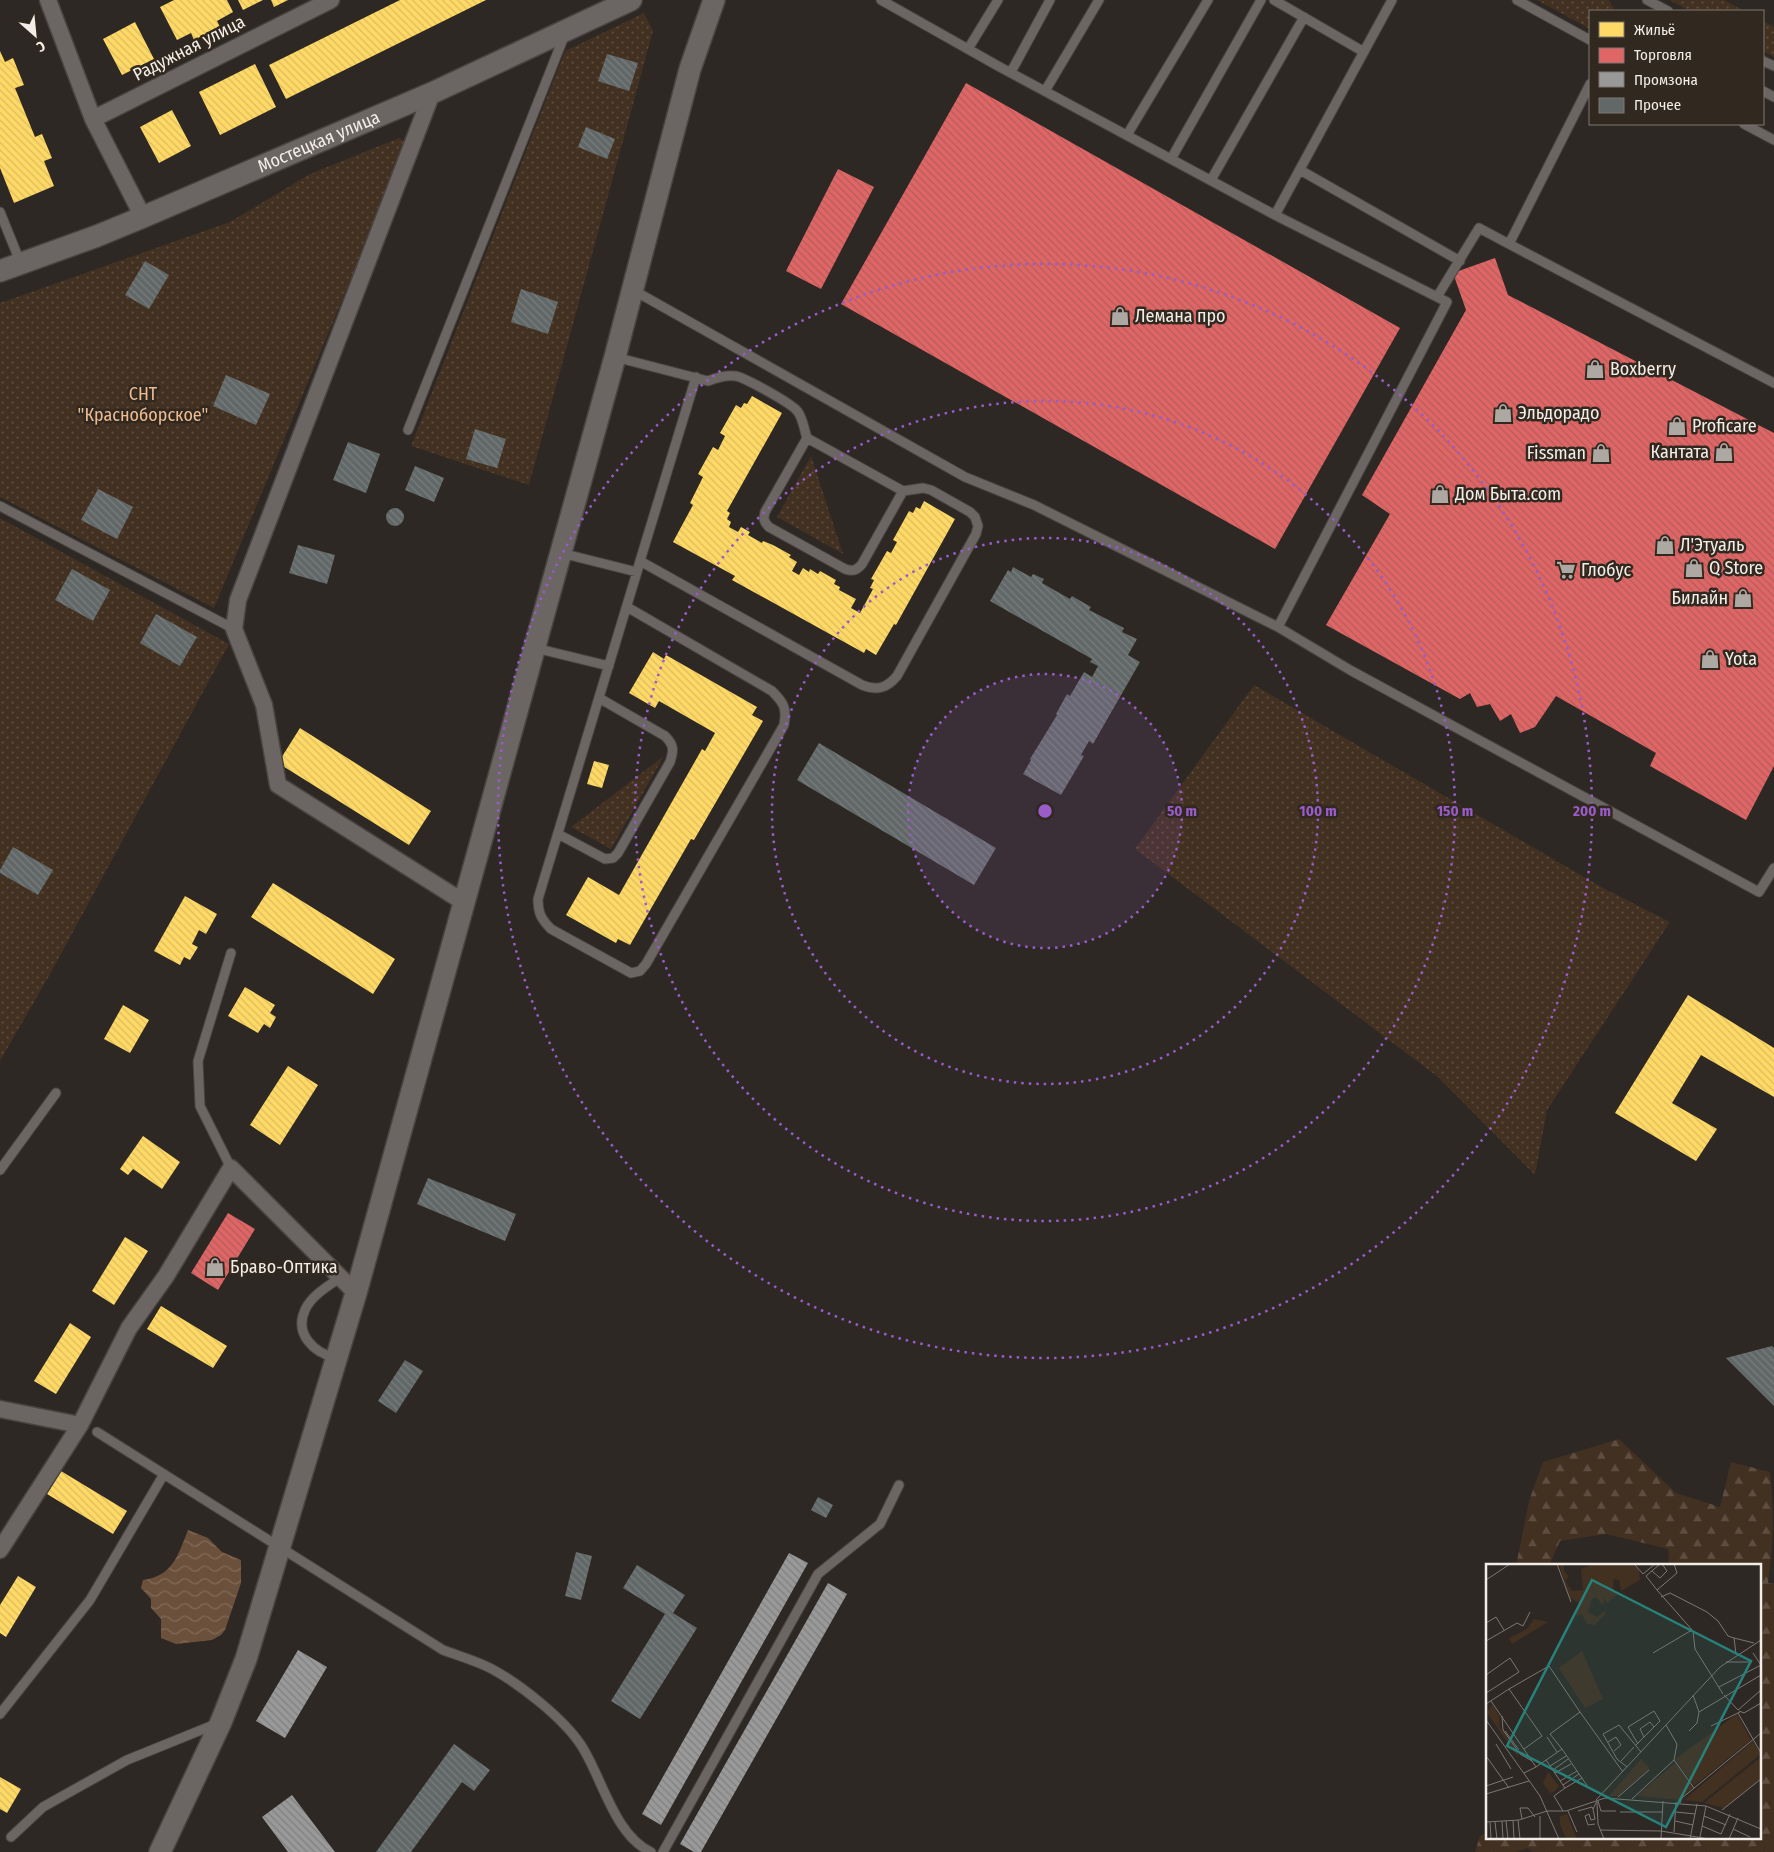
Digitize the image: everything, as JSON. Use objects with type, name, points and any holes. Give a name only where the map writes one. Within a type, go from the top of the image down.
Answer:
[{"type":"street","points":[[48,0],[93,119],[143,217]]},
{"type":"street","name":"Радужная улица","points":[[93,119],[331,0]]},
{"type":"street","name":"Мостецкая улица","points":[[0,271],[143,217],[432,93],[631,0]]},
{"type":"street","points":[[163,1850],[221,1722],[246,1659],[356,1293],[615,357],[690,70],[714,0]]},
{"type":"street","points":[[432,93],[238,600],[234,629],[264,705],[278,785],[465,903]]},
{"type":"street","points":[[0,1550],[80,1425],[129,1328],[166,1276],[231,1168],[356,1293]]},
{"type":"street","points":[[0,1408],[80,1425]]},
{"type":"lane","points":[[881,0],[1275,215],[1447,302],[1278,628]]},
{"type":"lane","points":[[968,49],[998,0]]},
{"type":"lane","points":[[1011,72],[1050,0]]},
{"type":"lane","points":[[1045,91],[1099,0]]},
{"type":"lane","points":[[1127,135],[1208,0]]},
{"type":"lane","points":[[1171,159],[1262,0]]},
{"type":"lane","points":[[1274,0],[1364,52]]},
{"type":"lane","points":[[1275,215],[1392,0]]},
{"type":"lane","points":[[1516,0],[1589,39]]},
{"type":"lane","points":[[1647,0],[1666,10]]},
{"type":"lane","points":[[1211,180],[1304,17]]},
{"type":"lane","points":[[408,430],[566,31]]},
{"type":"lane","points":[[1509,244],[1589,86]]},
{"type":"lane","points":[[1746,125],[1774,140]]},
{"type":"lane","points":[[1300,170],[1460,261]]},
{"type":"lane","points":[[0,212],[21,264]]},
{"type":"lane","points":[[1437,297],[1479,228],[1774,383]]},
{"type":"lane","points":[[633,290],[965,478],[1034,505],[1278,628],[1350,670],[1759,892],[1774,868]]},
{"type":"lane","points":[[615,357],[708,381],[735,376],[747,380],[795,408],[802,420],[806,438],[765,512],[765,522],[769,527],[845,569],[851,571],[858,569],[862,564],[903,491]]},
{"type":"lane","points":[[627,607],[772,691],[782,700],[786,713],[784,725],[646,964],[640,971],[631,973],[551,929],[542,920],[538,909],[538,899],[696,378]]},
{"type":"lane","points":[[640,561],[862,685],[871,688],[882,688],[891,683],[897,676],[976,534],[978,526],[975,517],[970,512],[931,490],[923,488],[903,491],[806,438]]},
{"type":"lane","points":[[0,506],[234,629]]},
{"type":"lane","points":[[561,554],[637,572]]},
{"type":"lane","points":[[535,648],[609,666]]},
{"type":"lane","points":[[558,834],[605,860],[613,858],[618,853],[670,762],[674,751],[671,742],[665,736],[599,698]]},
{"type":"lane","points":[[231,953],[198,1061],[200,1106],[231,1168]]},
{"type":"lane","points":[[0,1170],[56,1093]]},
{"type":"lane","points":[[336,1358],[314,1349],[304,1337],[302,1325],[306,1309],[322,1291],[340,1278]]},
{"type":"lane","points":[[97,1432],[443,1650],[492,1669],[548,1708],[581,1745],[619,1819],[632,1838],[651,1852]]},
{"type":"lane","points":[[0,1714],[90,1600],[164,1474]]},
{"type":"lane","points":[[663,1852],[818,1574],[880,1524],[899,1485]]},
{"type":"lane","points":[[11,1837],[43,1807],[126,1760],[221,1722]]},
{"type":"green space","points":[[1537,0],[1609,0],[1614,10],[1589,10],[1589,28]]},
{"type":"green space","points":[[1669,0],[1724,0],[1742,10],[1688,10]]},
{"type":"green space","points":[[644,13],[653,31],[529,485],[411,446],[565,51]]},
{"type":"green space","points":[[1764,22],[1774,27],[1774,57],[1764,52]]},
{"type":"green space","name":"СНТ \"Красноборское\"","points":[[399,138],[407,144],[214,608],[0,497],[0,303],[230,222],[310,174]]},
{"type":"green space","points":[[811,456],[843,554],[777,517]]},
{"type":"green space","points":[[0,518],[229,644],[49,976],[0,1061]]},
{"type":"green space","points":[[1254,685],[1603,888],[1670,922],[1547,1110],[1535,1175],[1438,1077],[1135,849]]},
{"type":"green space","points":[[664,756],[611,849],[571,827]]},
{"type":"green space","points":[[1619,1439],[1676,1493],[1720,1507],[1731,1462],[1770,1472],[1773,1528],[1768,1583],[1774,1583],[1774,1852],[1532,1852],[1528,1848],[1516,1852],[1475,1852],[1480,1836],[1486,1833],[1486,1840],[1762,1840],[1762,1564],[1669,1564],[1668,1549],[1606,1534],[1560,1541],[1550,1564],[1516,1564],[1529,1501],[1543,1462]]},
{"type":"water","points":[[188,1530],[208,1538],[222,1552],[241,1560],[241,1583],[225,1630],[221,1635],[212,1640],[176,1644],[161,1638],[161,1619],[151,1608],[151,1599],[141,1588],[143,1580],[161,1574],[173,1563]]},
{"type":"building: Жильё","points":[[174,0],[227,0],[233,12],[217,21],[220,27],[194,40],[191,33],[177,40],[160,7]]},
{"type":"building: Жильё","points":[[238,0],[263,0],[243,10]]},
{"type":"building: Жильё","points":[[271,0],[288,0],[274,7]]},
{"type":"building: Жильё","points":[[400,0],[486,0],[286,99],[269,65]]},
{"type":"building: Жильё","points":[[135,22],[154,59],[122,75],[103,39]]},
{"type":"building: Жильё","points":[[0,51],[5,62],[13,58],[24,85],[15,88],[35,137],[42,134],[52,158],[44,161],[54,186],[14,203],[0,168]]},
{"type":"building: Жильё","points":[[255,64],[276,107],[220,135],[199,92]]},
{"type":"building: Жильё","points":[[172,110],[191,146],[159,163],[140,127]]},
{"type":"building: Жильё","points":[[752,396],[782,413],[727,511],[730,513],[727,519],[731,522],[729,527],[738,532],[741,527],[750,532],[748,535],[762,543],[763,541],[773,545],[791,555],[789,557],[797,562],[792,571],[799,575],[803,568],[809,572],[810,569],[818,574],[820,571],[836,580],[834,584],[840,587],[839,590],[856,599],[851,608],[860,613],[873,589],[870,588],[874,580],[871,579],[887,551],[891,553],[897,542],[893,540],[909,511],[913,513],[916,507],[920,509],[924,501],[955,519],[896,625],[894,624],[876,655],[866,649],[864,653],[732,580],[735,576],[673,542],[693,505],[690,503],[703,477],[698,474],[713,447],[718,450],[725,436],[720,433],[736,405],[741,408],[744,403],[747,404]]},
{"type":"building: Жильё","points":[[653,652],[664,659],[666,655],[757,707],[752,715],[763,721],[694,840],[691,839],[630,945],[618,939],[616,943],[566,915],[588,877],[619,895],[702,749],[705,751],[715,733],[659,701],[655,708],[629,693]]},
{"type":"building: Жильё","points":[[300,728],[431,811],[409,845],[278,763]]},
{"type":"building: Жильё","points":[[594,761],[609,765],[602,788],[587,784]]},
{"type":"building: Жильё","points":[[273,883],[395,959],[373,994],[251,917]]},
{"type":"building: Жильё","points":[[185,896],[217,914],[206,934],[199,930],[192,944],[198,947],[190,960],[184,957],[180,965],[154,951]]},
{"type":"building: Жильё","points":[[245,987],[275,1005],[270,1013],[276,1017],[270,1028],[264,1024],[258,1033],[228,1016]]},
{"type":"building: Жильё","points":[[1688,995],[1774,1048],[1774,1097],[1701,1055],[1672,1103],[1717,1129],[1696,1161],[1615,1113]]},
{"type":"building: Жильё","points":[[123,1005],[149,1020],[130,1053],[104,1039]]},
{"type":"building: Жильё","points":[[288,1066],[318,1085],[280,1145],[250,1125]]},
{"type":"building: Жильё","points":[[143,1136],[180,1162],[162,1189],[133,1169],[128,1175],[120,1169]]},
{"type":"building: Жильё","points":[[125,1237],[148,1251],[114,1305],[92,1291]]},
{"type":"building: Жильё","points":[[161,1306],[227,1346],[213,1368],[147,1329]]},
{"type":"building: Жильё","points":[[70,1323],[91,1337],[56,1394],[34,1381]]},
{"type":"building: Жильё","points":[[61,1471],[127,1511],[113,1534],[47,1494]]},
{"type":"building: Жильё","points":[[18,1576],[36,1587],[6,1637],[0,1633],[0,1605]]},
{"type":"building: Жильё","points":[[0,1777],[21,1789],[7,1813],[0,1809]]},
{"type":"building: Торговля","name":"Лемана про","points":[[966,83],[1400,328],[1275,549],[841,304]]},
{"type":"building: Торговля","points":[[838,169],[874,187],[821,289],[786,271]]},
{"type":"building: Торговля","name":"Глобус","points":[[1495,258],[1508,295],[1774,433],[1774,766],[1746,820],[1650,766],[1656,753],[1556,696],[1535,727],[1520,733],[1511,714],[1500,721],[1490,704],[1477,707],[1470,693],[1460,699],[1326,625],[1390,514],[1362,495],[1466,310],[1453,273]]},
{"type":"building: Торговля","points":[[228,1213],[255,1229],[218,1290],[191,1273]]},
{"type":"building: Промзона","points":[[789,1553],[808,1563],[661,1825],[642,1814]]},
{"type":"building: Промзона","points":[[828,1583],[847,1594],[701,1852],[694,1852],[680,1844]]},
{"type":"building: Промзона","points":[[298,1650],[327,1667],[285,1738],[256,1721]]},
{"type":"building: Промзона","points":[[292,1795],[335,1852],[288,1852],[262,1817]]},
{"type":"building: Прочее","points":[[607,54],[638,63],[629,91],[598,81]]},
{"type":"building: Прочее","points":[[586,127],[615,139],[607,159],[578,147]]},
{"type":"building: Прочее","points":[[145,261],[169,275],[149,309],[125,295]]},
{"type":"building: Прочее","points":[[521,289],[558,302],[548,334],[511,322]]},
{"type":"building: Прочее","points":[[226,375],[270,394],[256,425],[213,406]]},
{"type":"building: Прочее","points":[[475,429],[506,439],[497,468],[466,459]]},
{"type":"building: Прочее","points":[[348,442],[380,454],[366,493],[333,480]]},
{"type":"building: Прочее","points":[[415,466],[444,478],[434,502],[405,490]]},
{"type":"building: Прочее","points":[[98,489],[133,507],[117,539],[81,520]]},
{"type":"building: Прочее","points":[[395,508],[401,511],[404,517],[401,523],[395,526],[389,523],[386,517],[389,511]]},
{"type":"building: Прочее","points":[[298,545],[335,555],[327,584],[289,573]]},
{"type":"building: Прочее","points":[[1013,567],[1031,577],[1033,574],[1044,579],[1042,583],[1070,599],[1072,596],[1091,607],[1089,610],[1124,628],[1122,632],[1137,639],[1128,655],[1140,662],[1093,744],[1089,741],[1081,755],[1084,756],[1061,795],[1023,774],[1067,694],[1070,696],[1084,672],[1092,677],[1098,666],[1090,662],[1092,659],[990,601],[1008,570],[1011,572]]},
{"type":"building: Прочее","points":[[72,569],[110,590],[93,621],[55,600]]},
{"type":"building: Прочее","points":[[156,614],[197,637],[180,666],[140,643]]},
{"type":"building: Прочее","points":[[819,743],[996,848],[974,885],[797,780]]},
{"type":"building: Прочее","points":[[13,847],[53,870],[38,895],[0,873]]},
{"type":"building: Прочее","points":[[428,1178],[516,1214],[505,1241],[417,1204]]},
{"type":"building: Прочее","points":[[1772,1346],[1774,1348],[1774,1406],[1726,1358]]},
{"type":"building: Прочее","points":[[405,1360],[423,1371],[396,1413],[378,1401]]},
{"type":"building: Прочее","points":[[818,1497],[833,1505],[826,1518],[811,1510]]},
{"type":"building: Прочее","points":[[576,1552],[592,1556],[581,1600],[565,1596]]},
{"type":"building: Прочее","points":[[637,1565],[685,1595],[673,1613],[697,1628],[640,1719],[611,1701],[665,1614],[623,1588]]},
{"type":"building: Прочее","points":[[454,1744],[490,1770],[474,1791],[462,1782],[411,1852],[376,1852]]},
{"type":"place","name":"Лемана про","points":[[1120,316]]},
{"type":"place","name":"Boxberry","points":[[1595,369]]},
{"type":"place","name":"Эльдорадо","points":[[1503,413]]},
{"type":"place","name":"Proficare","points":[[1677,426]]},
{"type":"place","name":"Кантата","points":[[1724,452]]},
{"type":"place","name":"Fissman","points":[[1601,453]]},
{"type":"place","name":"Дом Быта.com","points":[[1440,494]]},
{"type":"place","name":"Л'Этуаль","points":[[1665,545]]},
{"type":"place","name":"Q Store","points":[[1694,568]]},
{"type":"place","name":"Глобус","points":[[1566,570]]},
{"type":"place","name":"Билайн","points":[[1743,598]]},
{"type":"place","name":"Yota","points":[[1710,659]]},
{"type":"place","name":"Браво-Оптика","points":[[215,1267]]}]
